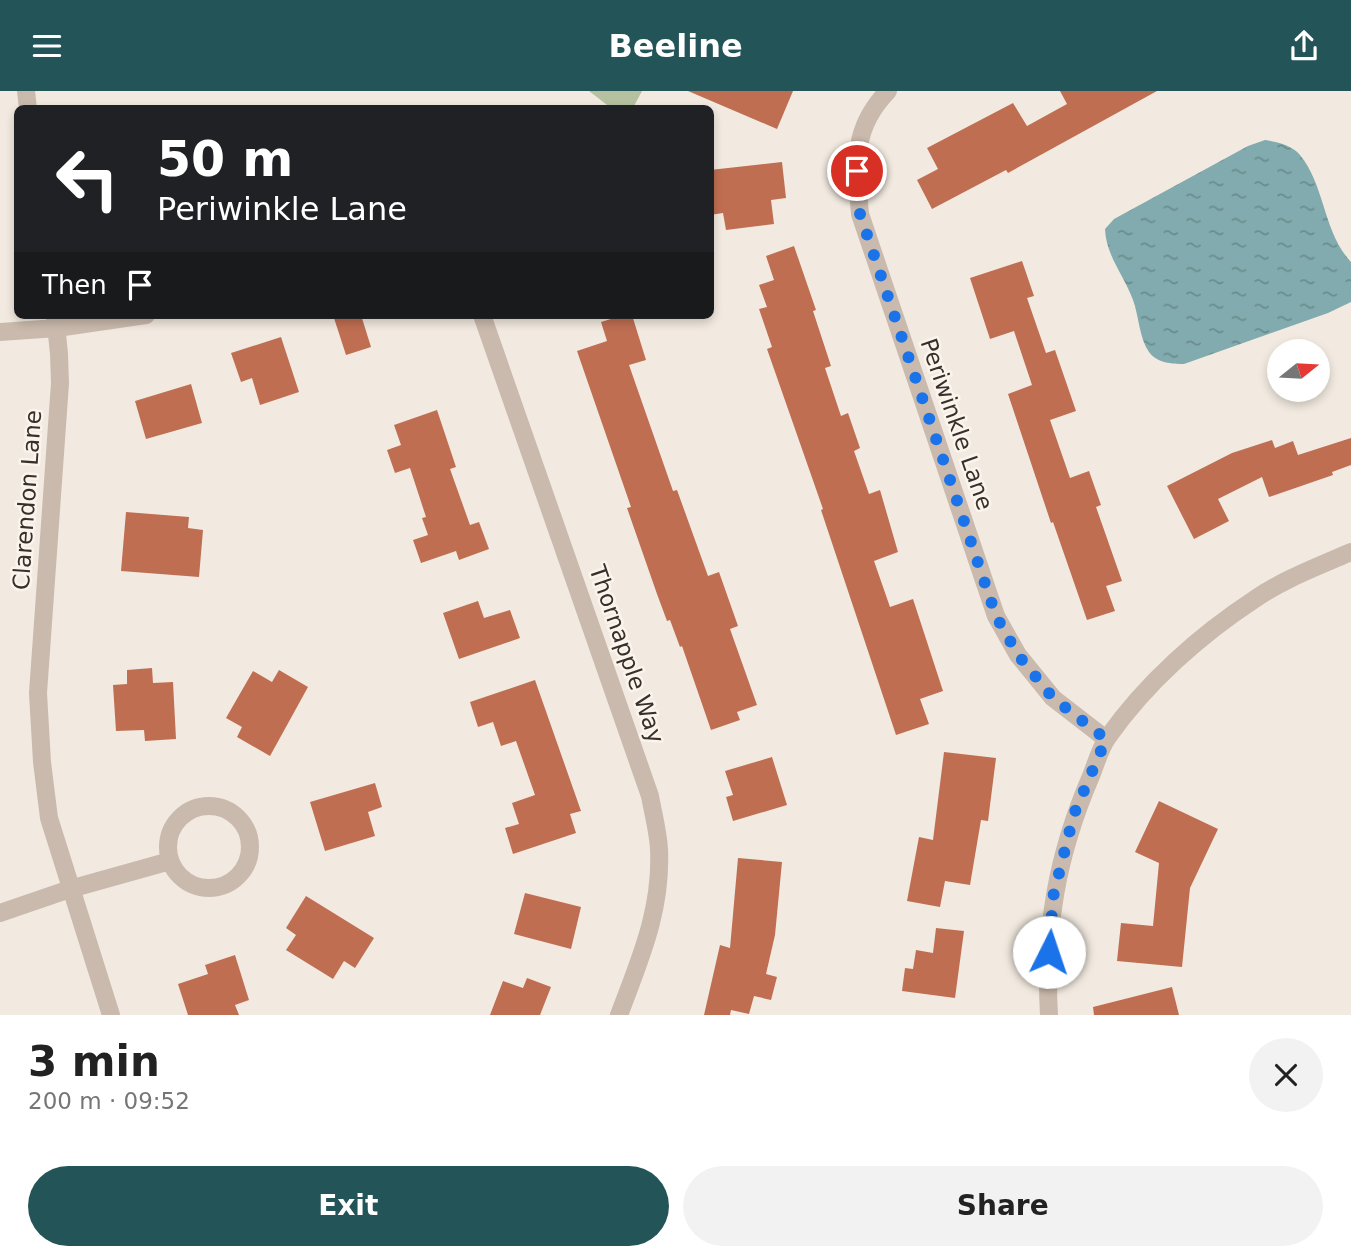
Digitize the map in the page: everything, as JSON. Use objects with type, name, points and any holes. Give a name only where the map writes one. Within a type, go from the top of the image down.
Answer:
[{"type":"street","name":"Periwinkle Lane","points":[[888,91],[874,105],[859,137],[857,171],[860,214],[996,616],[1018,655],[1053,698],[1106,739]]},
{"type":"street","points":[[0,332],[56,322],[95,319]]},
{"type":"street","name":"Thornapple Way","points":[[483,319],[650,796],[659,847],[659,891],[650,933],[619,1015]]},
{"type":"street","name":"Clarendon Lane","points":[[56,322],[60,383],[38,693],[42,762],[49,818],[111,1015]]},
{"type":"street","points":[[1049,1015],[1047,979],[1053,897],[1074,814],[1106,739],[1147,690],[1195,644],[1256,598],[1308,570],[1351,552]]},
{"type":"street","points":[[204,807],[220,808],[236,816],[246,830],[250,842],[248,859],[241,873],[228,884],[211,889],[191,885],[178,875],[170,861],[168,842],[175,824],[188,811],[204,807]]},
{"type":"street","points":[[0,913],[70,889],[170,861]]},
{"type":"green space","points":[[589,91],[642,91],[635,105],[607,105]]},
{"type":"water","points":[[1265,140],[1293,149],[1300,155],[1315,180],[1335,237],[1351,262],[1351,302],[1328,313],[1184,364],[1160,361],[1149,352],[1141,334],[1133,300],[1112,257],[1105,229],[1114,219],[1248,146]]},
{"type":"building","points":[[688,91],[793,91],[777,129]]},
{"type":"building","points":[[1060,91],[1157,91],[1008,173],[1006,170],[932,209],[917,180],[938,169],[927,148],[1013,103],[1027,126],[1067,104]]},
{"type":"building","points":[[782,162],[786,198],[771,200],[774,224],[726,230],[723,213],[714,214],[714,170]]},
{"type":"building","points":[[794,246],[816,310],[813,311],[831,366],[825,368],[841,416],[848,413],[860,448],[854,451],[869,494],[880,490],[898,552],[874,561],[890,607],[913,599],[943,691],[920,699],[929,724],[896,735],[821,510],[823,509],[767,349],[772,347],[759,309],[767,307],[759,285],[774,280],[766,256]]},
{"type":"building","points":[[1022,261],[1034,296],[1027,298],[1046,353],[1055,350],[1076,411],[1050,420],[1070,478],[1089,471],[1101,505],[1096,507],[1122,581],[1106,586],[1115,611],[1087,620],[1008,394],[1032,385],[1014,331],[990,339],[970,278]]},
{"type":"building","points":[[334,319],[362,319],[371,347],[346,355]]},
{"type":"building","points":[[633,319],[646,360],[629,365],[673,491],[677,490],[708,576],[719,572],[738,626],[730,629],[757,705],[737,712],[740,720],[711,730],[682,646],[680,647],[670,620],[667,621],[657,594],[627,508],[631,507],[577,351],[607,341],[601,322]]},
{"type":"building","points":[[281,337],[299,392],[260,405],[252,378],[241,382],[231,353]]},
{"type":"building","points":[[191,384],[202,423],[146,439],[135,401]]},
{"type":"building","points":[[437,410],[456,467],[450,469],[470,525],[479,522],[489,549],[459,560],[456,551],[421,563],[413,540],[428,535],[422,518],[426,517],[410,468],[395,473],[387,450],[401,445],[394,425]]},
{"type":"building","points":[[1351,438],[1351,465],[1332,472],[1333,475],[1269,497],[1262,477],[1218,499],[1229,521],[1194,539],[1167,486],[1232,453],[1272,440],[1275,448],[1293,441],[1298,455]]},
{"type":"building","points":[[126,512],[189,517],[188,528],[203,530],[199,577],[121,571]]},
{"type":"building","points":[[478,601],[484,618],[510,610],[520,638],[459,659],[443,613]]},
{"type":"building","points":[[152,668],[153,683],[173,682],[176,739],[145,741],[144,730],[116,731],[113,685],[127,684],[127,670]]},
{"type":"building","points":[[279,670],[308,687],[270,756],[237,737],[242,727],[226,718],[253,671],[272,682]]},
{"type":"building","points":[[535,680],[581,811],[570,814],[576,833],[513,854],[505,828],[519,824],[512,803],[535,795],[516,741],[501,746],[493,722],[478,727],[470,702]]},
{"type":"building","points":[[944,752],[996,758],[988,821],[981,820],[970,885],[945,881],[940,907],[907,901],[919,837],[933,840]]},
{"type":"building","points":[[772,757],[787,805],[733,821],[726,797],[733,795],[725,771]]},
{"type":"building","points":[[375,783],[382,807],[368,812],[375,836],[325,851],[310,802]]},
{"type":"building","points":[[1159,801],[1218,829],[1190,888],[1182,967],[1117,961],[1121,923],[1153,926],[1159,863],[1135,852]]},
{"type":"building","points":[[738,858],[782,862],[775,935],[766,974],[777,977],[771,1000],[754,996],[749,1014],[731,1010],[730,1015],[704,1015],[720,945],[730,948]]},
{"type":"building","points":[[525,893],[581,907],[571,949],[514,934]]},
{"type":"building","points":[[306,896],[374,938],[355,968],[344,961],[333,979],[286,950],[296,935],[286,928]]},
{"type":"building","points":[[936,928],[964,931],[955,998],[902,991],[905,968],[913,969],[916,950],[933,953]]},
{"type":"building","points":[[235,955],[249,1000],[235,1005],[239,1015],[188,1015],[178,984],[208,974],[205,965]]},
{"type":"building","points":[[527,978],[551,987],[540,1015],[490,1015],[503,981],[523,988]]},
{"type":"building","points":[[1172,987],[1179,1015],[1094,1015],[1093,1007]]},
{"type":"route","points":[[857,171],[860,214],[996,616],[1018,655],[1053,698],[1106,739],[1074,814],[1053,897],[1049,952]]}]
